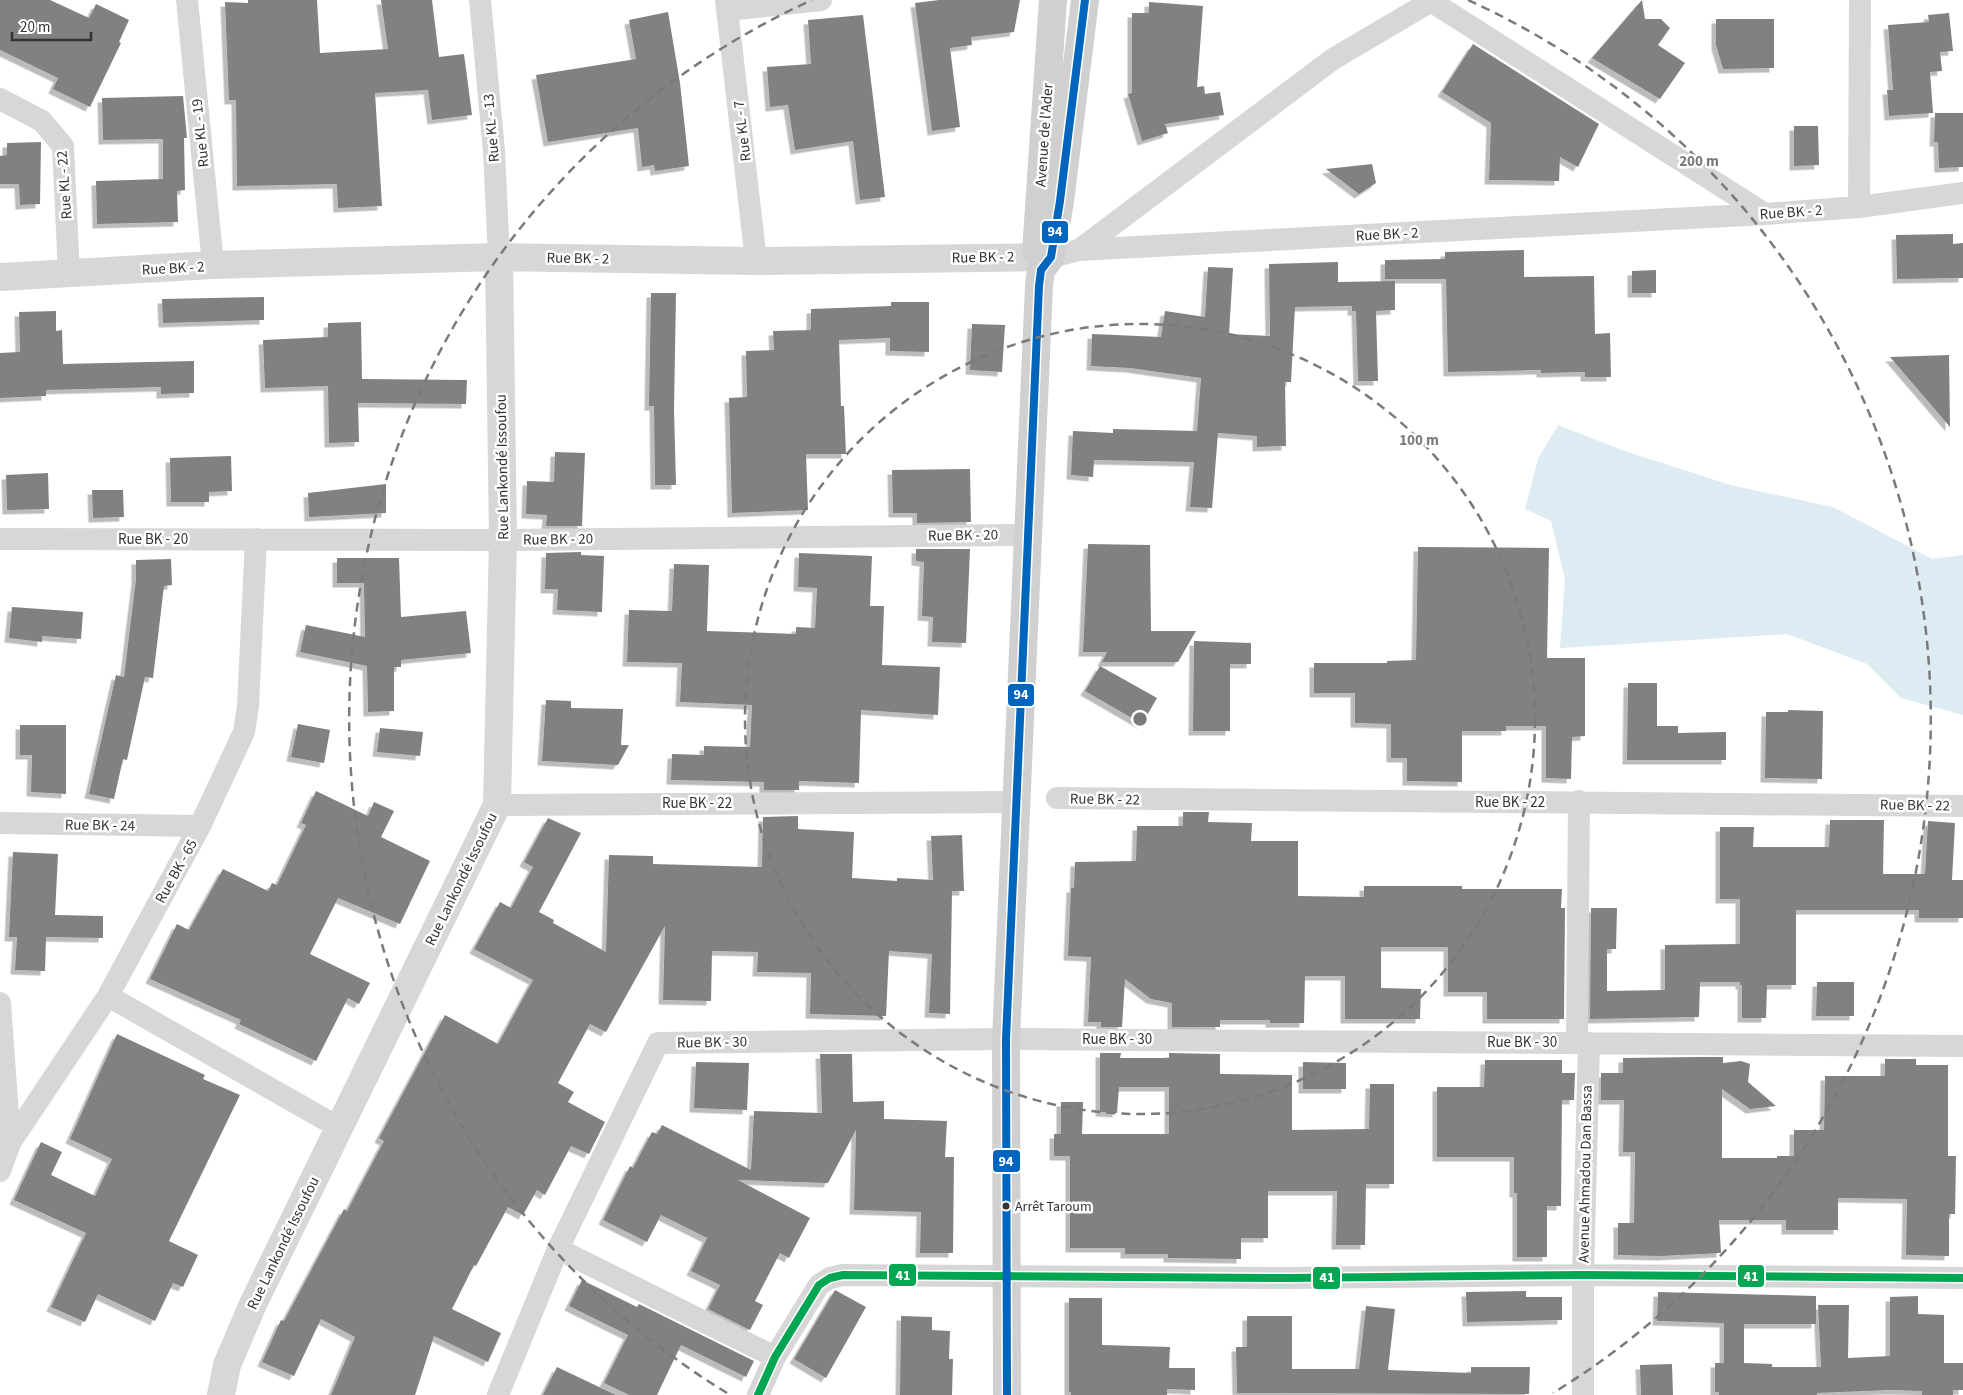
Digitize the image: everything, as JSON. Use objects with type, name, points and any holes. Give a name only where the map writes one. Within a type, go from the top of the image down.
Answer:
[{"type":"main road","name":"Avenue de l'Ader","points":[[1007,1395],[1006,1038],[1026,534],[1043,261],[1053,0]]},
{"type":"main road","name":"Avenue de l'Ader","points":[[1043,261],[1060,201],[1085,0]]},
{"type":"street","name":"Rue KL - 19","points":[[187,0],[213,265]]},
{"type":"street","name":"Rue KL - 13","points":[[480,0],[494,151],[499,257]]},
{"type":"street","points":[[727,5],[821,0]]},
{"type":"street","points":[[1079,250],[1333,59],[1431,0],[1766,214]]},
{"type":"street","points":[[1859,207],[1860,0]]},
{"type":"street","name":"Rue KL - 7","points":[[727,5],[756,261]]},
{"type":"street","name":"Rue KL - 22","points":[[0,99],[42,121],[63,146],[69,274]]},
{"type":"street","name":"Rue BK - 2","points":[[0,277],[213,265],[499,257],[756,261],[1043,261],[1079,250],[1766,214],[1859,207],[1963,193]]},
{"type":"street","name":"Rue Lankondé Issoufou","points":[[221,1395],[227,1365],[252,1304],[497,805],[503,540],[499,257]]},
{"type":"street","name":"Rue BK - 20","points":[[0,539],[503,540],[1026,534]]},
{"type":"street","name":"Rue BK - 65","points":[[0,1171],[10,1143],[108,996],[200,826],[244,732],[248,706],[256,539]]},
{"type":"street","name":"Rue BK - 22","points":[[1057,798],[1316,802],[1579,801],[1963,806]]},
{"type":"street","name":"Avenue Ahmadou Dan Bassa","points":[[1579,801],[1583,1043],[1583,1395]]},
{"type":"street","name":"Rue BK - 22","points":[[497,805],[1016,802]]},
{"type":"street","name":"Rue BK - 24","points":[[0,823],[200,826]]},
{"type":"street","points":[[108,996],[340,1128]]},
{"type":"street","points":[[0,1003],[10,1143]]},
{"type":"street","name":"Rue BK - 30","points":[[498,1395],[558,1249],[658,1043],[1006,1038],[1963,1046]]},
{"type":"street","points":[[558,1249],[775,1357]]},
{"type":"street","points":[[758,1395],[775,1357],[819,1285],[830,1278],[842,1275],[1278,1278],[1583,1275],[1963,1278]]},
{"type":"shaded area","points":[[1558,425],[1622,450],[1730,485],[1833,507],[1932,559],[1963,555],[1963,715],[1901,698],[1867,664],[1787,634],[1560,648],[1565,579],[1551,521],[1525,509],[1538,459]]},
{"type":"building","points":[[0,0],[50,0],[89,18],[96,4],[129,20],[119,42],[121,43],[90,107],[53,89],[58,78],[0,50]]},
{"type":"building","points":[[248,0],[317,0],[320,53],[388,49],[381,0],[432,0],[439,57],[464,54],[472,115],[432,120],[428,90],[375,93],[382,206],[338,208],[337,184],[237,186],[236,100],[229,100],[225,2],[248,3]]},
{"type":"building","points":[[939,0],[1020,0],[1014,32],[971,37],[972,45],[950,48],[960,127],[932,131],[915,3]]},
{"type":"building","points":[[1642,0],[1645,19],[1661,19],[1670,28],[1658,45],[1685,63],[1660,99],[1592,58]]},
{"type":"building","points":[[1149,2],[1203,6],[1197,87],[1204,86],[1205,94],[1220,92],[1224,115],[1165,124],[1168,133],[1142,141],[1128,94],[1132,93],[1132,13],[1149,13]]},
{"type":"building","points":[[668,12],[680,83],[689,166],[655,171],[654,165],[642,167],[638,128],[548,142],[536,75],[636,59],[629,20]]},
{"type":"building","points":[[1949,13],[1953,51],[1940,52],[1942,71],[1930,72],[1933,113],[1889,116],[1887,90],[1893,90],[1888,25],[1929,22],[1928,15]]},
{"type":"building","points":[[863,15],[885,197],[860,200],[853,141],[795,150],[788,105],[770,107],[767,67],[811,64],[808,20]]},
{"type":"building","points":[[1716,19],[1774,19],[1774,68],[1723,69],[1716,45]]},
{"type":"building","points":[[1473,44],[1599,124],[1578,167],[1560,157],[1559,181],[1489,180],[1491,123],[1442,92]]},
{"type":"building","points":[[183,96],[187,138],[184,138],[185,190],[177,191],[178,222],[97,224],[96,181],[163,179],[163,139],[103,140],[102,98]]},
{"type":"building","points":[[1935,113],[1963,113],[1963,167],[1939,168],[1938,142],[1934,142]]},
{"type":"building","points":[[1794,126],[1818,126],[1819,165],[1794,166]]},
{"type":"building","points":[[41,142],[40,204],[20,205],[19,184],[0,184],[0,156],[7,155],[7,143]]},
{"type":"building","points":[[1372,164],[1376,183],[1359,194],[1326,169]]},
{"type":"building","points":[[1953,234],[1953,244],[1963,243],[1963,278],[1897,279],[1896,235]]},
{"type":"building","points":[[1524,250],[1524,277],[1594,276],[1595,334],[1610,333],[1611,377],[1585,377],[1585,372],[1541,373],[1541,370],[1448,372],[1446,279],[1385,279],[1385,260],[1445,259],[1445,252]]},
{"type":"building","points":[[1338,262],[1338,282],[1395,281],[1395,310],[1376,311],[1378,381],[1358,381],[1356,311],[1352,311],[1352,306],[1295,307],[1291,382],[1285,382],[1286,446],[1257,447],[1257,436],[1218,433],[1212,508],[1190,507],[1194,462],[1094,460],[1093,477],[1071,475],[1073,431],[1113,433],[1113,429],[1197,431],[1201,378],[1130,368],[1091,366],[1092,334],[1161,337],[1165,311],[1205,317],[1208,267],[1233,268],[1229,334],[1270,336],[1269,264]]},
{"type":"building","points":[[1656,270],[1656,293],[1632,293],[1632,271]]},
{"type":"building","points":[[651,293],[676,293],[674,409],[676,485],[655,485],[654,406],[649,406]]},
{"type":"building","points":[[264,297],[264,320],[163,323],[162,299]]},
{"type":"building","points":[[891,302],[929,302],[929,352],[890,351],[890,338],[839,340],[841,406],[844,406],[846,454],[806,454],[808,510],[732,513],[729,398],[747,397],[746,351],[774,350],[773,331],[811,330],[811,309],[891,306]]},
{"type":"building","points":[[56,311],[56,331],[62,330],[63,364],[194,361],[194,393],[161,394],[161,387],[46,390],[46,396],[0,398],[0,353],[20,352],[19,312]]},
{"type":"building","points":[[361,322],[362,379],[467,380],[466,404],[358,403],[359,442],[329,443],[328,386],[265,388],[263,340],[328,337],[328,323]]},
{"type":"building","points":[[972,324],[1005,325],[1002,372],[970,370]]},
{"type":"building","points":[[1949,355],[1950,427],[1890,357]]},
{"type":"building","points":[[555,452],[585,453],[582,526],[546,526],[547,515],[526,514],[527,481],[554,482]]},
{"type":"building","points":[[231,456],[232,491],[209,492],[209,502],[171,502],[170,458]]},
{"type":"building","points":[[970,469],[971,522],[917,523],[917,513],[893,513],[892,470]]},
{"type":"building","points":[[48,473],[49,509],[7,510],[6,475]]},
{"type":"building","points":[[386,484],[386,513],[309,517],[308,493]]},
{"type":"building","points":[[92,490],[123,490],[124,517],[93,518]]},
{"type":"building","points":[[1088,544],[1150,545],[1151,631],[1196,631],[1178,662],[1102,662],[1107,652],[1083,652]]},
{"type":"building","points":[[1418,547],[1549,548],[1547,658],[1585,658],[1585,736],[1572,737],[1571,779],[1546,778],[1546,726],[1506,726],[1506,731],[1462,731],[1462,782],[1407,781],[1407,758],[1391,758],[1391,724],[1355,723],[1355,693],[1314,693],[1314,663],[1387,663],[1387,661],[1416,660]]},
{"type":"building","points":[[916,549],[970,549],[966,643],[932,642],[933,617],[922,616],[924,562],[916,561]]},
{"type":"building","points":[[581,552],[581,555],[604,556],[602,612],[557,610],[558,589],[545,589],[546,553]]},
{"type":"building","points":[[799,553],[872,556],[870,606],[884,606],[882,665],[940,667],[938,715],[861,710],[859,783],[799,781],[799,790],[764,790],[764,782],[671,780],[672,754],[704,755],[704,746],[750,747],[752,705],[680,702],[682,663],[627,662],[629,610],[672,611],[674,564],[709,565],[707,631],[796,634],[796,627],[815,628],[817,588],[798,587]]},
{"type":"building","points":[[337,558],[399,558],[401,617],[466,611],[471,653],[401,660],[401,667],[394,667],[394,711],[368,712],[367,666],[300,652],[306,625],[365,637],[364,583],[337,583]]},
{"type":"building","points":[[171,559],[172,585],[164,586],[153,678],[145,677],[127,760],[123,759],[114,799],[89,794],[116,675],[124,677],[136,579],[136,560]]},
{"type":"building","points":[[12,607],[83,612],[81,639],[42,636],[42,642],[9,638]]},
{"type":"building","points":[[1194,641],[1251,643],[1251,664],[1230,664],[1230,731],[1193,731]]},
{"type":"building","points":[[1100,666],[1157,698],[1142,724],[1085,691]]},
{"type":"building","points":[[1628,683],[1657,683],[1657,726],[1678,726],[1678,733],[1726,732],[1726,760],[1627,760]]},
{"type":"building","points":[[546,700],[571,701],[571,708],[623,709],[621,745],[629,745],[618,765],[542,761]]},
{"type":"building","points":[[1788,710],[1823,711],[1822,779],[1765,778],[1766,712],[1788,712]]},
{"type":"building","points":[[298,724],[330,730],[324,763],[291,757]]},
{"type":"building","points":[[20,725],[66,725],[66,794],[31,792],[32,755],[20,755]]},
{"type":"building","points":[[380,728],[423,732],[420,756],[377,752]]},
{"type":"building","points":[[316,791],[368,816],[374,802],[394,811],[381,837],[430,861],[400,924],[338,898],[310,954],[370,983],[359,1004],[348,998],[316,1061],[239,1024],[241,1020],[150,979],[177,924],[189,930],[223,869],[268,891],[272,883],[277,885],[306,825],[301,823]]},
{"type":"building","points":[[1183,812],[1209,812],[1208,822],[1252,823],[1251,841],[1298,841],[1298,896],[1364,897],[1364,886],[1462,886],[1462,889],[1562,889],[1561,908],[1565,908],[1564,1019],[1487,1019],[1487,992],[1448,992],[1448,947],[1381,947],[1381,988],[1421,989],[1420,1019],[1345,1019],[1345,976],[1305,976],[1304,1023],[1270,1023],[1270,1020],[1220,1020],[1220,1027],[1172,1027],[1172,1003],[1151,999],[1125,979],[1122,1027],[1101,1027],[1101,1022],[1088,1022],[1091,957],[1068,956],[1071,888],[1074,888],[1075,862],[1136,861],[1137,826],[1183,826]]},
{"type":"building","points":[[798,816],[798,829],[854,832],[852,878],[897,881],[897,878],[933,880],[931,836],[962,835],[964,891],[952,891],[950,1014],[929,1013],[932,954],[889,951],[886,1016],[810,1014],[811,973],[757,972],[758,952],[712,951],[711,1001],[663,1000],[665,926],[606,1032],[590,1024],[558,1083],[574,1092],[568,1102],[605,1122],[589,1154],[571,1146],[545,1195],[537,1190],[523,1215],[508,1207],[476,1266],[474,1265],[452,1309],[501,1333],[488,1362],[434,1336],[415,1395],[331,1395],[355,1337],[321,1319],[294,1376],[262,1362],[281,1320],[284,1321],[344,1209],[347,1211],[384,1141],[379,1138],[445,1015],[498,1044],[533,980],[474,949],[500,902],[511,908],[533,867],[524,862],[548,818],[581,833],[539,912],[554,920],[553,923],[606,952],[609,855],[653,856],[653,864],[762,867],[763,817]]},
{"type":"building","points":[[1830,820],[1884,820],[1883,874],[1925,874],[1928,821],[1955,823],[1952,880],[1963,880],[1963,918],[1919,918],[1919,910],[1796,910],[1796,985],[1767,985],[1766,1018],[1742,1018],[1742,985],[1740,985],[1740,982],[1700,982],[1699,1017],[1590,1019],[1591,908],[1617,908],[1616,949],[1607,949],[1607,991],[1665,990],[1665,945],[1740,944],[1740,899],[1720,899],[1720,827],[1754,827],[1753,847],[1829,847]]},
{"type":"building","points":[[13,852],[58,854],[55,915],[103,916],[103,938],[46,937],[45,971],[15,970],[17,937],[9,937]]},
{"type":"building","points":[[1817,982],[1854,982],[1854,1016],[1816,1016]]},
{"type":"building","points":[[117,1034],[205,1075],[203,1079],[240,1095],[169,1241],[198,1255],[183,1287],[173,1283],[155,1321],[98,1294],[85,1322],[51,1307],[86,1233],[14,1200],[41,1142],[62,1152],[51,1175],[95,1196],[112,1159],[70,1139]]},
{"type":"building","points":[[1100,1053],[1121,1053],[1120,1058],[1169,1058],[1169,1053],[1220,1054],[1220,1074],[1292,1075],[1292,1130],[1369,1129],[1370,1084],[1394,1084],[1394,1184],[1366,1184],[1365,1245],[1336,1245],[1337,1191],[1268,1191],[1268,1238],[1241,1238],[1241,1259],[1168,1258],[1168,1254],[1125,1254],[1125,1248],[1070,1248],[1070,1156],[1054,1156],[1054,1134],[1061,1134],[1061,1102],[1083,1102],[1082,1134],[1169,1134],[1169,1087],[1119,1087],[1117,1113],[1100,1112]]},
{"type":"building","points":[[820,1054],[852,1054],[853,1102],[884,1101],[884,1119],[947,1121],[945,1157],[954,1157],[953,1253],[920,1253],[921,1212],[854,1210],[856,1130],[828,1183],[738,1180],[810,1218],[789,1258],[780,1253],[755,1301],[763,1305],[750,1330],[708,1309],[720,1285],[691,1271],[707,1238],[661,1215],[647,1242],[603,1220],[630,1166],[633,1168],[652,1132],[657,1134],[662,1125],[751,1170],[754,1111],[822,1113]]},
{"type":"building","points":[[1723,1057],[1723,1063],[1741,1061],[1750,1064],[1748,1082],[1776,1106],[1750,1109],[1722,1089],[1722,1158],[1777,1158],[1777,1156],[1794,1156],[1794,1130],[1824,1130],[1825,1076],[1885,1076],[1885,1059],[1916,1059],[1916,1065],[1948,1065],[1948,1156],[1956,1156],[1955,1214],[1949,1214],[1949,1256],[1906,1255],[1907,1199],[1838,1198],[1838,1230],[1786,1230],[1786,1220],[1719,1220],[1721,1253],[1660,1256],[1618,1255],[1618,1223],[1634,1223],[1635,1152],[1623,1152],[1624,1100],[1601,1100],[1601,1073],[1623,1073],[1623,1058]]},
{"type":"building","points":[[1485,1060],[1562,1060],[1562,1073],[1575,1073],[1574,1100],[1562,1100],[1561,1206],[1547,1206],[1547,1257],[1517,1257],[1517,1193],[1514,1193],[1514,1157],[1437,1157],[1437,1087],[1484,1087]]},
{"type":"building","points":[[696,1062],[749,1063],[747,1110],[694,1108]]},
{"type":"building","points":[[1303,1062],[1346,1063],[1346,1089],[1303,1089]]},
{"type":"building","points":[[582,1280],[637,1307],[639,1304],[754,1361],[746,1377],[681,1345],[657,1395],[629,1395],[604,1383],[628,1335],[569,1306]]},
{"type":"building","points":[[835,1290],[866,1307],[826,1378],[794,1359]]},
{"type":"building","points":[[1526,1291],[1526,1297],[1562,1297],[1562,1320],[1467,1322],[1466,1292]]},
{"type":"building","points":[[1658,1292],[1816,1296],[1816,1324],[1744,1324],[1744,1363],[1772,1364],[1772,1367],[1821,1367],[1818,1305],[1849,1305],[1848,1358],[1890,1356],[1890,1297],[1918,1296],[1918,1314],[1944,1315],[1944,1363],[1963,1363],[1963,1390],[1953,1390],[1953,1395],[1922,1395],[1922,1391],[1891,1390],[1817,1393],[1817,1395],[1719,1395],[1719,1392],[1715,1392],[1715,1363],[1724,1363],[1724,1323],[1657,1321]]},
{"type":"building","points":[[1069,1298],[1102,1298],[1102,1345],[1170,1347],[1169,1368],[1195,1368],[1195,1390],[1167,1389],[1167,1395],[1071,1395],[1071,1392],[1069,1392]]},
{"type":"building","points":[[1366,1306],[1395,1309],[1388,1370],[1471,1373],[1471,1367],[1530,1367],[1529,1394],[1237,1393],[1236,1347],[1247,1347],[1247,1316],[1292,1316],[1292,1369],[1359,1369]]},
{"type":"building","points":[[901,1316],[932,1317],[932,1330],[950,1331],[949,1359],[953,1359],[952,1395],[900,1395]]},
{"type":"building","points":[[1672,1364],[1673,1395],[1641,1395],[1640,1365]]},
{"type":"building","points":[[557,1367],[616,1395],[543,1395]]},
{"type":"transit line","name":"94","points":[[1007,1395],[1006,1039],[1039,286],[1041,270],[1051,257],[1060,201],[1085,0]]},
{"type":"transit line","name":"41","points":[[758,1395],[775,1357],[819,1285],[830,1278],[843,1275],[1288,1278],[1583,1275],[1963,1278]]},
{"type":"place","name":"Arrêt Taroum","points":[[1006,1206]]}]
